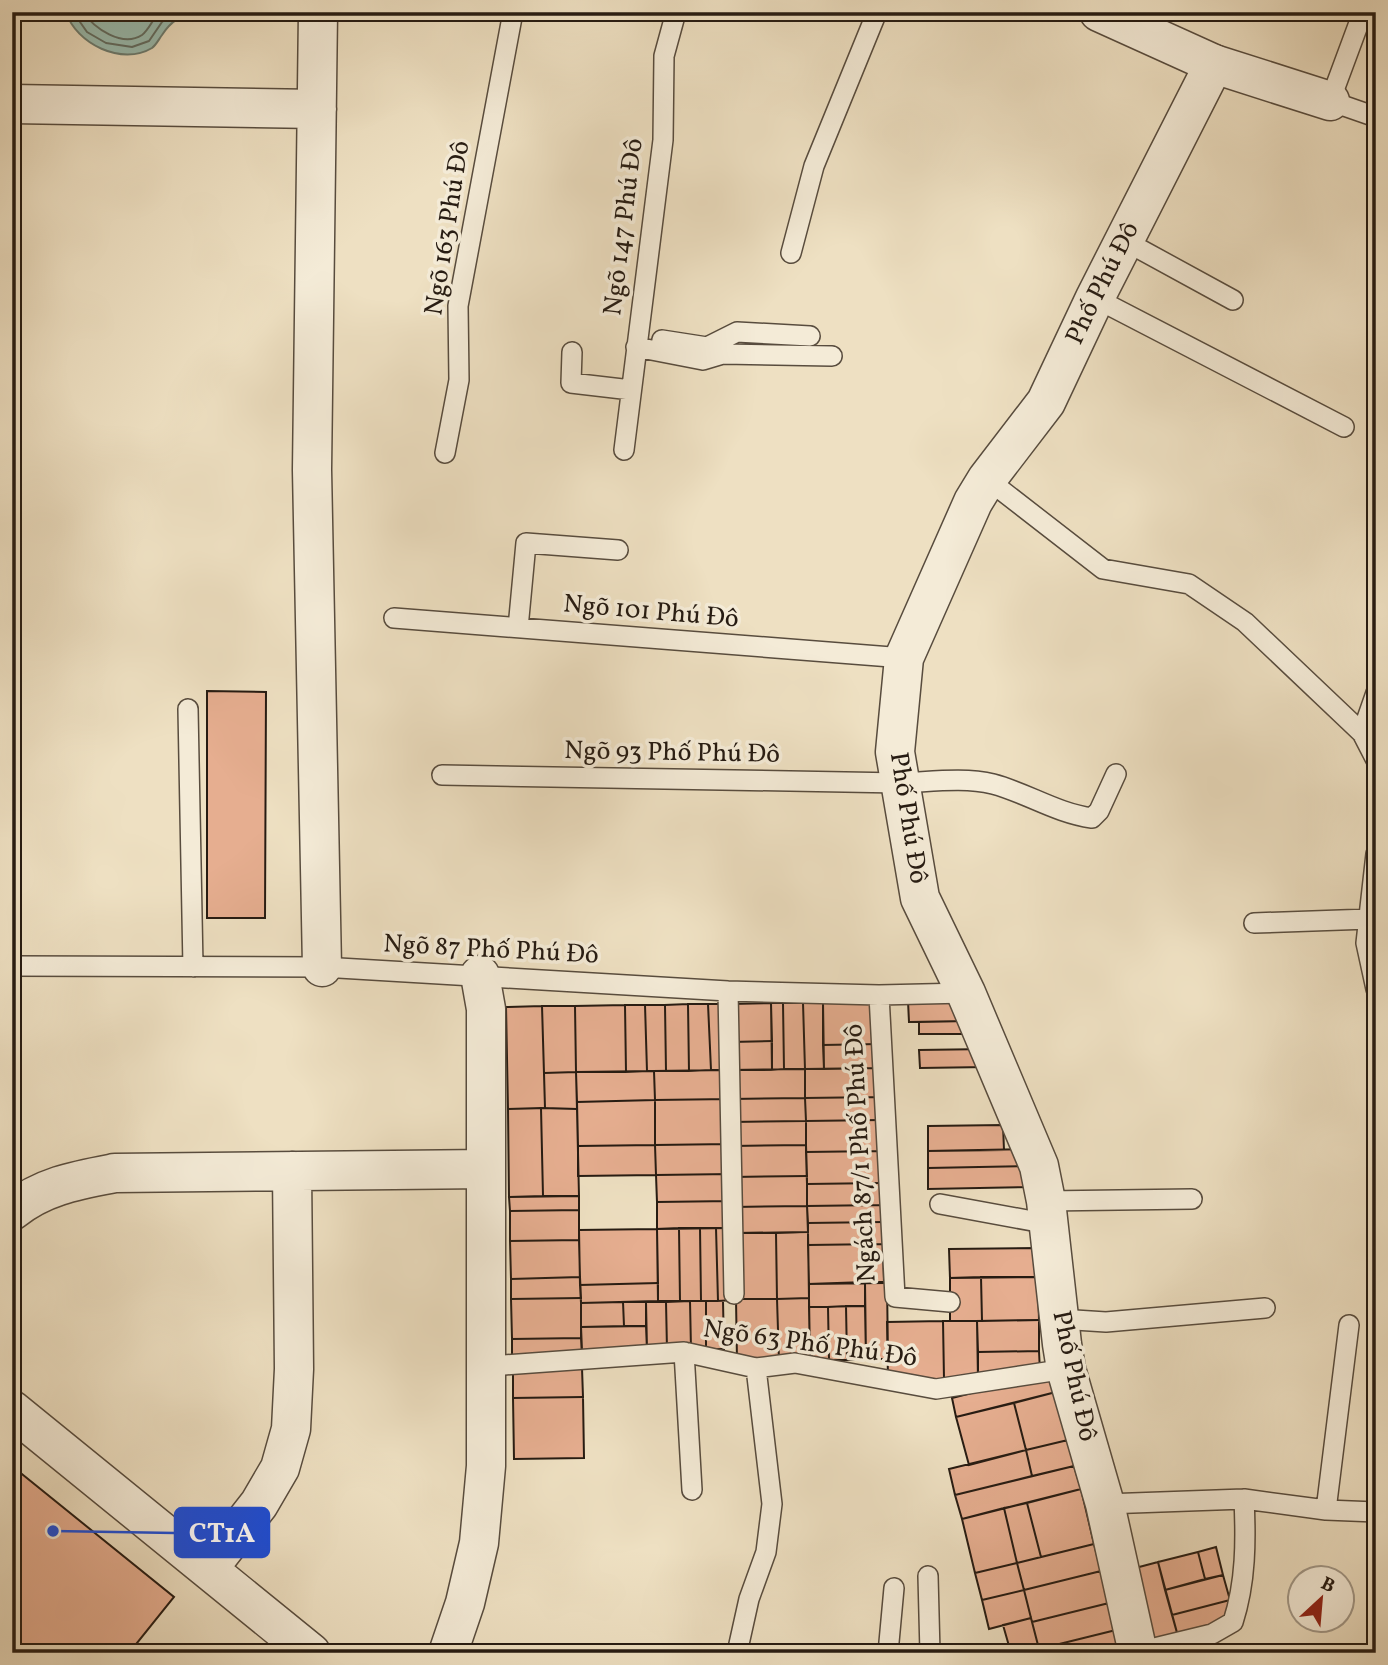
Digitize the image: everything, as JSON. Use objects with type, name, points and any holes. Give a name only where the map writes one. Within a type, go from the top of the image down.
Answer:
[{"type":"street","points":[[318,12],[312,470],[322,967]]},
{"type":"street","points":[[1099,12],[1214,64],[1330,101]]},
{"type":"street","name":"Phố Phú Đô","points":[[1138,1653],[1105,1504],[1066,1370],[1048,1212],[1038,1166],[966,993],[920,898],[895,752],[904,658],[973,502],[987,479],[1046,402],[1095,298],[1214,64]]},
{"type":"street","points":[[12,104],[317,109]]},
{"type":"street","points":[[448,1653],[465,1603],[479,1543],[486,1466],[486,1009],[480,975]]},
{"type":"street","points":[[12,1212],[26,1199],[65,1182],[115,1173],[486,1169]]},
{"type":"street","points":[[208,1569],[259,1504],[280,1468],[291,1429],[294,1369],[292,1171]]},
{"type":"street","points":[[12,1410],[311,1653]]},
{"type":"lane","name":"Ngõ 163 Phú Đô","points":[[445,453],[459,380],[458,306],[513,12]]},
{"type":"lane","name":"Ngõ 147 Phú Đô","points":[[624,450],[663,140],[664,56],[676,12]]},
{"type":"lane","points":[[791,253],[814,166],[877,12]]},
{"type":"lane","points":[[1363,12],[1330,101],[1376,117]]},
{"type":"lane","points":[[1125,241],[1233,300]]},
{"type":"lane","points":[[1095,298],[1345,427]]},
{"type":"lane","points":[[637,342],[707,347],[737,332],[810,336]]},
{"type":"lane","points":[[637,342],[703,360],[723,354],[832,356]]},
{"type":"lane","points":[[572,352],[571,383],[631,390]]},
{"type":"lane","points":[[987,479],[1103,569],[1189,584],[1234,614],[1370,745]]},
{"type":"lane","points":[[518,628],[526,543],[618,550]]},
{"type":"lane","name":"Ngõ 101 Phú Đô","points":[[394,618],[904,658]]},
{"type":"lane","points":[[1370,745],[1376,693]]},
{"type":"lane","points":[[188,709],[193,967]]},
{"type":"lane","name":"Ngõ 93 Phố Phú Đô","points":[[442,775],[991,783],[1054,809],[1092,818],[1099,811],[1116,774]]},
{"type":"lane","points":[[1376,854],[1366,943],[1376,989]]},
{"type":"lane","points":[[1254,923],[1369,919]]},
{"type":"lane","name":"Ngõ 87 Phố Phú Đô","points":[[12,966],[322,967],[728,991],[880,995],[966,993]]},
{"type":"lane","points":[[728,991],[734,1294]]},
{"type":"lane","name":"Ngách 87/1 Phố Phú Đô","points":[[880,995],[895,1297],[950,1302]]},
{"type":"lane","points":[[940,1204],[1048,1212],[1192,1199]]},
{"type":"lane","points":[[1059,1319],[1106,1322],[1265,1308]]},
{"type":"lane","points":[[1326,1510],[1349,1325]]},
{"type":"lane","points":[[684,1352],[692,1490]]},
{"type":"lane","name":"Ngõ 63 Phố Phú Đô","points":[[504,1365],[684,1352],[756,1367],[795,1363],[936,1389],[1066,1370]]},
{"type":"lane","points":[[737,1653],[749,1600],[766,1552],[772,1504],[756,1367]]},
{"type":"lane","points":[[1138,1653],[1212,1634],[1233,1622],[1243,1577],[1246,1535],[1244,1499]]},
{"type":"lane","points":[[1105,1504],[1244,1499],[1326,1510],[1376,1512]]},
{"type":"lane","points":[[928,1576],[930,1653]]},
{"type":"lane","points":[[888,1653],[894,1588]]},
{"type":"water","points":[[66,12],[197,12],[173,22],[152,48],[127,54],[114,53],[90,42],[79,34]]},
{"type":"building","points":[[207,691],[266,692],[265,918],[207,918]]},
{"type":"building","points":[[968,1000],[968,1021],[909,1022],[908,1001]]},
{"type":"building","points":[[823,1002],[878,1002],[879,1044],[823,1045]]},
{"type":"building","points":[[823,1002],[824,1069],[805,1069],[803,1003]]},
{"type":"building","points":[[771,1003],[783,1003],[784,1069],[772,1070]]},
{"type":"building","points":[[771,1003],[772,1041],[731,1042],[730,1004]]},
{"type":"building","points":[[783,1003],[803,1003],[805,1069],[784,1069]]},
{"type":"building","points":[[688,1004],[708,1004],[711,1070],[689,1071]]},
{"type":"building","points":[[688,1004],[689,1071],[666,1071],[665,1005]]},
{"type":"building","points":[[708,1004],[728,1004],[729,1070],[711,1070]]},
{"type":"building","points":[[625,1005],[645,1005],[647,1071],[626,1072]]},
{"type":"building","points":[[625,1005],[626,1072],[576,1072],[575,1006]]},
{"type":"building","points":[[645,1005],[665,1005],[666,1071],[647,1071]]},
{"type":"building","points":[[542,1006],[575,1006],[576,1072],[544,1073]]},
{"type":"building","points":[[542,1006],[545,1108],[508,1109],[506,1007]]},
{"type":"building","points":[[968,1021],[968,1034],[919,1034],[919,1022]]},
{"type":"building","points":[[772,1041],[772,1070],[731,1070],[731,1042]]},
{"type":"building","points":[[879,1044],[879,1068],[824,1069],[823,1045]]},
{"type":"building","points":[[987,1049],[987,1067],[920,1068],[919,1050]]},
{"type":"building","points":[[879,1068],[880,1097],[805,1098],[805,1069]]},
{"type":"building","points":[[805,1069],[805,1098],[732,1099],[731,1070]]},
{"type":"building","points":[[729,1070],[730,1099],[655,1100],[654,1071]]},
{"type":"building","points":[[654,1071],[655,1100],[577,1102],[576,1072]]},
{"type":"building","points":[[576,1072],[577,1109],[545,1108],[544,1073]]},
{"type":"building","points":[[880,1097],[881,1120],[806,1121],[805,1098]]},
{"type":"building","points":[[805,1098],[806,1121],[732,1122],[732,1099]]},
{"type":"building","points":[[730,1099],[730,1144],[655,1145],[655,1100]]},
{"type":"building","points":[[655,1100],[655,1145],[578,1146],[577,1102]]},
{"type":"building","points":[[541,1108],[577,1109],[579,1196],[543,1196]]},
{"type":"building","points":[[541,1108],[543,1196],[509,1197],[508,1109]]},
{"type":"building","points":[[881,1120],[881,1151],[806,1152],[806,1121]]},
{"type":"building","points":[[806,1121],[806,1145],[733,1146],[732,1122]]},
{"type":"building","points":[[1003,1125],[1004,1150],[928,1151],[928,1126]]},
{"type":"building","points":[[730,1144],[731,1174],[656,1175],[655,1145]]},
{"type":"building","points":[[655,1145],[656,1175],[578,1176],[578,1146]]},
{"type":"building","points":[[806,1145],[807,1176],[733,1177],[733,1146]]},
{"type":"building","points":[[1026,1149],[1026,1166],[928,1168],[928,1151]]},
{"type":"building","points":[[881,1151],[882,1183],[807,1184],[806,1152]]},
{"type":"building","points":[[1036,1166],[1036,1187],[928,1189],[928,1168]]},
{"type":"building","points":[[731,1174],[731,1201],[657,1202],[656,1175]]},
{"type":"building","points":[[807,1176],[807,1206],[734,1207],[733,1177]]},
{"type":"building","points":[[882,1183],[882,1205],[807,1206],[807,1184]]},
{"type":"building","points":[[579,1196],[579,1210],[510,1211],[509,1197]]},
{"type":"building","points":[[731,1201],[732,1228],[657,1229],[657,1202]]},
{"type":"building","points":[[882,1205],[883,1222],[808,1223],[807,1206]]},
{"type":"building","points":[[807,1206],[808,1232],[735,1233],[734,1207]]},
{"type":"building","points":[[579,1210],[579,1240],[510,1241],[510,1211]]},
{"type":"building","points":[[883,1222],[883,1244],[808,1245],[808,1223]]},
{"type":"building","points":[[679,1228],[700,1228],[701,1301],[680,1301]]},
{"type":"building","points":[[679,1228],[680,1301],[658,1301],[657,1229]]},
{"type":"building","points":[[700,1228],[716,1228],[718,1301],[701,1301]]},
{"type":"building","points":[[716,1228],[732,1228],[733,1300],[718,1301]]},
{"type":"building","points":[[657,1229],[658,1283],[580,1285],[579,1230]]},
{"type":"building","points":[[808,1232],[809,1298],[777,1299],[776,1233]]},
{"type":"building","points":[[735,1233],[776,1233],[777,1299],[736,1299]]},
{"type":"building","points":[[579,1240],[580,1277],[511,1279],[510,1241]]},
{"type":"building","points":[[883,1244],[884,1283],[809,1284],[808,1245]]},
{"type":"building","points":[[1038,1248],[1038,1277],[950,1278],[949,1249]]},
{"type":"building","points":[[580,1277],[581,1298],[511,1299],[511,1279]]},
{"type":"building","points":[[981,1277],[982,1321],[950,1321],[950,1278]]},
{"type":"building","points":[[981,1277],[1038,1277],[1039,1320],[982,1321]]},
{"type":"building","points":[[865,1282],[887,1282],[888,1359],[866,1359]]},
{"type":"building","points":[[865,1282],[865,1306],[809,1307],[809,1284]]},
{"type":"building","points":[[658,1283],[658,1301],[581,1303],[580,1285]]},
{"type":"building","points":[[581,1298],[581,1338],[512,1339],[511,1299]]},
{"type":"building","points":[[809,1298],[810,1360],[779,1361],[777,1299]]},
{"type":"building","points":[[736,1299],[777,1299],[779,1361],[737,1361]]},
{"type":"building","points":[[690,1301],[706,1301],[706,1349],[691,1349]]},
{"type":"building","points":[[690,1301],[691,1349],[667,1349],[666,1302]]},
{"type":"building","points":[[706,1301],[723,1301],[724,1349],[706,1349]]},
{"type":"building","points":[[623,1302],[646,1302],[646,1326],[624,1326]]},
{"type":"building","points":[[623,1302],[624,1326],[581,1327],[581,1303]]},
{"type":"building","points":[[646,1302],[666,1302],[667,1349],[647,1350]]},
{"type":"building","points":[[846,1306],[865,1306],[866,1359],[847,1360]]},
{"type":"building","points":[[846,1306],[847,1360],[829,1360],[828,1307]]},
{"type":"building","points":[[809,1307],[828,1307],[829,1360],[810,1360]]},
{"type":"building","points":[[1039,1320],[1039,1351],[978,1352],[977,1321]]},
{"type":"building","points":[[943,1321],[977,1321],[978,1379],[944,1379]]},
{"type":"building","points":[[943,1321],[944,1379],[888,1380],[887,1322]]},
{"type":"building","points":[[646,1326],[647,1350],[582,1351],[581,1327]]},
{"type":"building","points":[[581,1338],[582,1356],[512,1356],[512,1339]]},
{"type":"building","points":[[1039,1351],[1040,1372],[978,1373],[978,1352]]},
{"type":"building","points":[[582,1368],[583,1397],[513,1398],[513,1369]]},
{"type":"building","points":[[1051,1373],[1056,1392],[956,1417],[952,1398]]},
{"type":"building","points":[[1056,1392],[1068,1440],[1026,1450],[1014,1403]]},
{"type":"building","points":[[583,1397],[584,1458],[514,1459],[513,1398]]},
{"type":"building","points":[[1014,1403],[1026,1450],[969,1465],[956,1417]]},
{"type":"building","points":[[1068,1440],[1074,1466],[1032,1476],[1026,1450]]},
{"type":"building","points":[[1026,1450],[1032,1476],[955,1495],[949,1469]]},
{"type":"building","points":[[12,1466],[174,1597],[129,1653],[12,1653]]},
{"type":"building","points":[[1074,1466],[1081,1489],[962,1519],[955,1495]]},
{"type":"building","points":[[1081,1489],[1094,1544],[1041,1557],[1027,1503]]},
{"type":"building","points":[[1027,1503],[1041,1557],[1017,1563],[1004,1508]]},
{"type":"building","points":[[1004,1508],[1017,1563],[975,1573],[962,1519]]},
{"type":"building","points":[[1094,1544],[1101,1571],[1024,1590],[1017,1563]]},
{"type":"building","points":[[1216,1547],[1223,1575],[1205,1579],[1198,1552]]},
{"type":"building","points":[[1198,1552],[1205,1579],[1165,1590],[1158,1562]]},
{"type":"building","points":[[1158,1562],[1179,1640],[1144,1648],[1124,1571]]},
{"type":"building","points":[[1017,1563],[1024,1590],[982,1600],[975,1573]]},
{"type":"building","points":[[1101,1571],[1109,1603],[1032,1622],[1024,1590]]},
{"type":"building","points":[[1223,1575],[1230,1600],[1172,1615],[1165,1590]]},
{"type":"building","points":[[1024,1590],[1031,1618],[989,1629],[982,1600]]},
{"type":"building","points":[[1230,1600],[1225,1626],[1179,1640],[1172,1615]]},
{"type":"building","points":[[1109,1603],[1116,1630],[1039,1649],[1032,1622]]},
{"type":"building","points":[[1031,1618],[1039,1649],[1011,1653],[1003,1625]]},
{"type":"building","points":[[1116,1630],[1122,1653],[1040,1653],[1039,1649]]},
{"type":"building","points":[[1215,1637],[1219,1653],[1154,1653]]},
{"type":"place","name":"CT1A","points":[[53,1531]]}]
